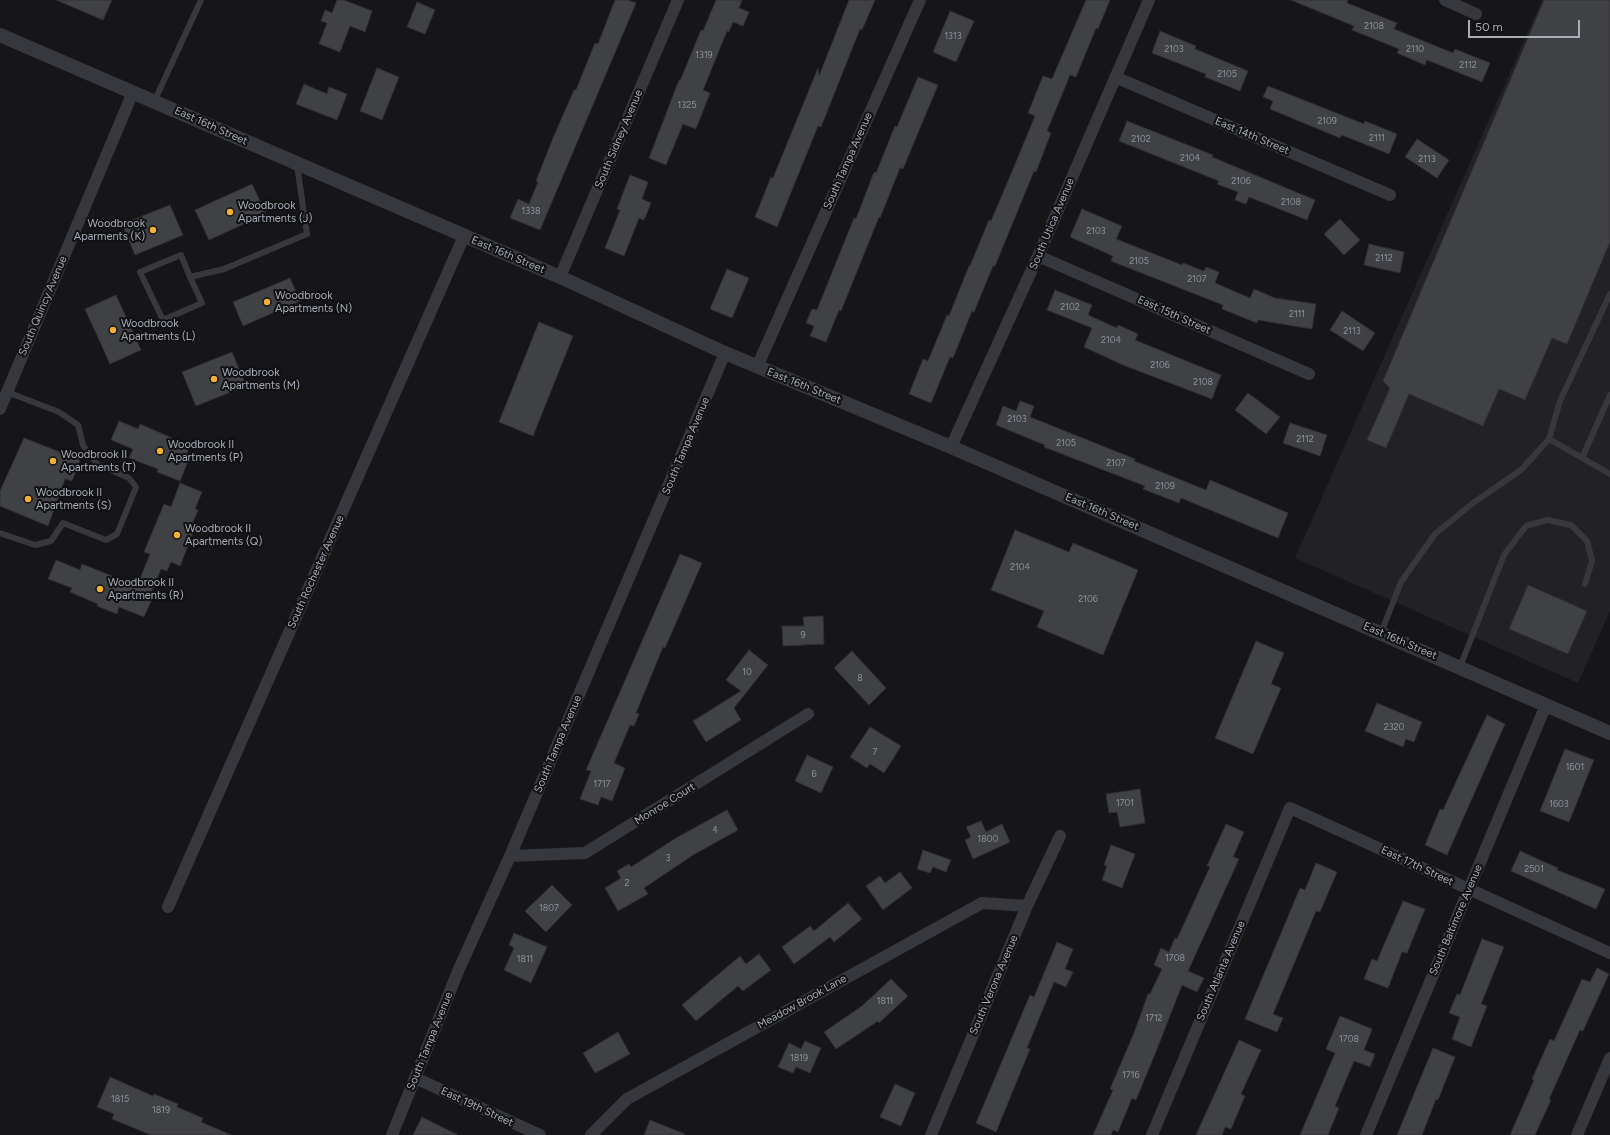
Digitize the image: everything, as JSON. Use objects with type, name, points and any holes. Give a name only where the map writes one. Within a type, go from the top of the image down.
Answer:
[{"type":"street","name":"South Sidney Avenue","points":[[560,277],[678,0]]},
{"type":"street","name":"South Tampa Avenue","points":[[757,367],[920,0]]},
{"type":"street","name":"South Utica Avenue","points":[[951,447],[1038,256],[1149,0]]},
{"type":"street","points":[[1445,0],[1476,14]]},
{"type":"street","name":"East 16th Street","points":[[0,35],[560,277],[757,367],[951,447],[1610,733]]},
{"type":"street","name":"East 14th Street","points":[[1115,77],[1390,195]]},
{"type":"street","name":"South Quincy Avenue","points":[[0,409],[133,92]]},
{"type":"street","name":"South Rochester Avenue","points":[[168,907],[464,236]]},
{"type":"street","name":"East 15th Street","points":[[1038,256],[1309,374]]},
{"type":"street","name":"South Tampa Avenue","points":[[392,1135],[459,969],[510,856],[726,353]]},
{"type":"street","name":"South Baltimore Avenue","points":[[1366,1135],[1546,705]]},
{"type":"street","name":"Monroe Court","points":[[510,856],[585,853],[808,714]]},
{"type":"street","name":"East 17th Street","points":[[1290,808],[1610,953]]},
{"type":"street","name":"South Atlanta Avenue","points":[[1152,1135],[1290,808]]},
{"type":"street","name":"South Verona Avenue","points":[[931,1135],[1027,906],[1060,836]]},
{"type":"street","name":"Meadow Brook Lane","points":[[591,1135],[628,1098],[982,903],[1027,906]]},
{"type":"street","points":[[1577,1135],[1610,1058]]},
{"type":"street","name":"East 19th Street","points":[[415,1078],[540,1135]]},
{"type":"lane","points":[[154,102],[201,0]]},
{"type":"lane","points":[[190,277],[224,269],[307,234],[297,164]]},
{"type":"lane","points":[[181,255],[190,277],[202,303],[163,320],[140,272],[181,255]]},
{"type":"lane","points":[[1381,633],[1401,582],[1435,534],[1473,503],[1521,470],[1549,439],[1560,401],[1610,294]]},
{"type":"lane","points":[[0,533],[35,545],[52,541],[63,523],[106,540],[117,534],[136,487],[129,478],[97,464],[83,444],[78,425],[58,412],[7,392]]},
{"type":"lane","points":[[1582,458],[1610,395]]},
{"type":"lane","points":[[1549,439],[1610,474]]},
{"type":"lane","points":[[1460,667],[1504,555],[1526,526],[1547,520],[1571,525],[1586,541],[1592,561],[1585,584]]},
{"type":"shaded area","points":[[1542,0],[1610,0],[1610,611],[1578,683],[1295,558]]},
{"type":"building","points":[[56,0],[112,0],[103,20]]},
{"type":"building","points":[[337,0],[344,0],[372,11],[365,32],[350,26],[340,52],[319,44],[327,23],[321,21],[325,10],[332,13]]},
{"type":"building","points":[[615,0],[628,0],[636,3],[540,230],[510,218],[518,199],[529,204],[538,182],[536,181],[553,138],[574,90],[576,90],[595,43],[598,44]]},
{"type":"building","points":[[716,0],[742,0],[739,8],[749,12],[743,26],[733,22],[729,32],[727,31],[703,90],[710,93],[696,129],[683,124],[666,165],[649,158],[679,80],[680,81],[701,30],[703,31]]},
{"type":"building","points":[[849,0],[875,0],[862,30],[860,29],[821,127],[818,126],[777,227],[755,217],[771,177],[773,178],[818,68],[819,76]]},
{"type":"building","points":[[1086,0],[1110,0],[1098,29],[1096,28],[1076,77],[1070,75],[1047,131],[1051,133],[1036,172],[1034,171],[995,266],[993,266],[974,312],[972,311],[953,358],[950,357],[931,403],[909,394],[923,359],[928,361],[947,315],[949,316],[989,220],[991,221],[1011,174],[1035,116],[1028,113],[1043,76],[1052,79]]},
{"type":"building","points":[[1291,0],[1348,0],[1347,3],[1397,23],[1394,29],[1453,53],[1455,49],[1490,63],[1482,82],[1427,60],[1425,65],[1397,53],[1399,49],[1352,30],[1354,26]]},
{"type":"building","points":[[1544,0],[1610,0],[1610,242],[1567,344],[1552,338],[1525,400],[1499,389],[1483,426],[1409,394],[1386,448],[1367,440],[1390,388],[1383,381]]},
{"type":"building","points":[[417,2],[435,10],[425,34],[407,27]]},
{"type":"building","points":[[950,11],[974,21],[956,62],[933,52]]},
{"type":"building","points":[[1160,31],[1196,46],[1195,49],[1248,71],[1240,91],[1205,77],[1206,74],[1152,53]]},
{"type":"building","points":[[377,68],[399,77],[382,120],[360,111]]},
{"type":"building","points":[[918,77],[938,85],[903,169],[900,168],[841,311],[839,310],[826,342],[810,336],[814,326],[806,323],[812,309],[817,310],[854,218],[856,219],[874,172],[876,173],[895,126],[897,127]]},
{"type":"building","points":[[304,84],[327,94],[329,87],[347,94],[337,120],[296,104]]},
{"type":"building","points":[[1268,86],[1364,124],[1365,121],[1397,134],[1389,154],[1342,135],[1340,138],[1270,109],[1273,101],[1263,97]]},
{"type":"building","points":[[1127,121],[1213,155],[1212,157],[1315,200],[1307,220],[1249,197],[1246,204],[1235,200],[1238,192],[1217,184],[1219,181],[1119,141]]},
{"type":"building","points":[[1417,139],[1449,160],[1437,178],[1405,157]]},
{"type":"building","points":[[630,175],[648,182],[642,199],[651,203],[644,220],[639,218],[624,256],[605,248],[620,210],[617,209]]},
{"type":"building","name":"Woodbrook Apartments (J)","points":[[252,184],[266,214],[209,240],[195,210]]},
{"type":"building","name":"Woodbrook Aparments (K)","points":[[170,205],[183,235],[135,255],[122,224]]},
{"type":"building","points":[[1082,209],[1122,226],[1116,239],[1182,265],[1183,263],[1204,271],[1206,267],[1219,272],[1215,283],[1250,298],[1254,289],[1275,298],[1316,304],[1312,329],[1258,320],[1257,323],[1222,309],[1223,305],[1111,261],[1113,256],[1070,237]]},
{"type":"building","points":[[1340,219],[1360,240],[1344,255],[1324,234]]},
{"type":"building","points":[[1369,244],[1404,252],[1400,273],[1364,265]]},
{"type":"building","points":[[727,269],[749,278],[732,318],[710,309]]},
{"type":"building","name":"Woodbrook Apartments (N)","points":[[290,278],[300,301],[243,326],[233,302]]},
{"type":"building","points":[[1055,290],[1092,305],[1088,315],[1117,328],[1118,325],[1138,334],[1135,340],[1221,375],[1212,399],[1123,365],[1084,347],[1092,328],[1047,310]]},
{"type":"building","name":"Woodbrook Apartments (L)","points":[[116,295],[141,350],[110,364],[85,309]]},
{"type":"building","points":[[1342,311],[1375,333],[1363,351],[1330,330]]},
{"type":"building","points":[[539,322],[573,336],[533,436],[499,422]]},
{"type":"building","name":"Woodbrook Apartments (M)","points":[[232,352],[246,386],[196,406],[182,372]]},
{"type":"building","points":[[1248,393],[1280,417],[1266,434],[1235,410]]},
{"type":"building","points":[[1020,401],[1034,406],[1030,417],[1135,459],[1134,461],[1206,490],[1210,480],[1288,513],[1278,538],[1181,498],[1179,503],[1143,489],[1145,486],[1044,447],[1045,445],[996,425],[1003,406],[1016,411]]},
{"type":"building","name":"Woodbrook II Apartments (P)","points":[[119,421],[138,429],[140,424],[190,446],[187,453],[191,454],[180,481],[157,472],[158,469],[129,458],[133,449],[111,440]]},
{"type":"building","points":[[1290,423],[1327,435],[1320,456],[1283,443]]},
{"type":"building","points":[[24,438],[80,460],[72,481],[65,479],[48,526],[0,506],[0,491]]},
{"type":"building","points":[[180,483],[202,492],[195,509],[198,510],[191,527],[195,528],[180,566],[171,562],[167,571],[161,569],[149,598],[152,599],[144,617],[119,607],[117,614],[97,606],[98,604],[70,592],[72,588],[48,579],[56,560],[80,570],[82,564],[137,586],[150,554],[144,552],[164,504],[171,507]]},
{"type":"building","points":[[1015,530],[1069,552],[1073,543],[1138,570],[1103,655],[1037,627],[1044,611],[991,590]]},
{"type":"building","points":[[680,554],[702,563],[665,648],[663,647],[636,713],[639,714],[634,726],[630,725],[614,763],[625,768],[612,801],[601,797],[598,805],[580,799],[591,771],[586,770]]},
{"type":"building","points":[[1528,585],[1587,611],[1568,654],[1509,629]]},
{"type":"building","points":[[823,616],[824,644],[783,646],[782,626],[804,626],[803,617]]},
{"type":"building","points":[[1256,641],[1284,653],[1271,684],[1281,688],[1253,754],[1215,738]]},
{"type":"building","points":[[749,650],[768,665],[734,708],[741,720],[706,742],[693,721],[741,691],[726,680]]},
{"type":"building","points":[[852,651],[886,688],[869,705],[834,668]]},
{"type":"building","points":[[1377,703],[1422,722],[1414,742],[1406,739],[1403,747],[1365,731]]},
{"type":"building","points":[[1487,715],[1505,724],[1447,855],[1425,845],[1440,809],[1443,810]]},
{"type":"building","points":[[870,727],[901,746],[884,773],[870,764],[867,768],[850,757]]},
{"type":"building","points":[[1565,749],[1594,760],[1569,822],[1540,811]]},
{"type":"building","points":[[807,755],[833,767],[821,793],[795,781]]},
{"type":"building","points":[[1140,789],[1145,823],[1120,827],[1117,812],[1109,813],[1106,794]]},
{"type":"building","points":[[727,810],[738,830],[693,855],[644,888],[648,894],[618,911],[605,888],[621,878],[617,871],[629,864],[631,867],[676,838]]},
{"type":"building","points":[[981,821],[986,832],[1002,824],[1010,842],[973,859],[965,840],[971,837],[966,827]]},
{"type":"building","points":[[1226,824],[1244,832],[1233,857],[1239,859],[1188,971],[1204,978],[1197,992],[1182,985],[1136,1100],[1132,1098],[1118,1132],[1113,1130],[1111,1135],[1093,1135],[1113,1090],[1110,1089],[1134,1033],[1148,994],[1150,994],[1162,969],[1154,965],[1161,948],[1169,952],[1175,938],[1177,939],[1210,867],[1207,866]]},
{"type":"building","points":[[1111,845],[1135,854],[1122,888],[1102,880],[1107,866],[1104,865]]},
{"type":"building","points":[[923,850],[951,860],[946,872],[933,867],[930,873],[917,869]]},
{"type":"building","points":[[1520,851],[1558,868],[1557,870],[1605,889],[1596,909],[1511,871]]},
{"type":"building","points":[[1316,863],[1337,872],[1320,912],[1316,911],[1273,1014],[1283,1018],[1277,1032],[1245,1019],[1300,888],[1305,890]]},
{"type":"building","points":[[900,872],[912,888],[883,910],[866,886],[880,876],[885,883]]},
{"type":"building","points":[[552,885],[572,905],[546,932],[525,911]]},
{"type":"building","points":[[1403,901],[1425,909],[1407,953],[1402,952],[1388,988],[1364,979],[1372,959],[1377,961]]},
{"type":"building","points":[[848,903],[862,919],[834,942],[830,937],[794,964],[782,947],[810,926],[814,931]]},
{"type":"building","points":[[514,933],[547,947],[531,983],[504,970],[514,948],[509,945]]},
{"type":"building","points":[[1482,939],[1504,947],[1481,1004],[1487,1006],[1471,1047],[1452,1039],[1460,1017],[1449,1013],[1457,994],[1460,995]]},
{"type":"building","points":[[1057,942],[1073,949],[1065,969],[1073,972],[1066,987],[1054,982],[1027,1048],[1030,1049],[996,1132],[976,1123],[1030,995],[1034,997]]},
{"type":"building","points":[[759,954],[771,970],[743,991],[738,986],[696,1021],[682,1005],[740,956],[746,964]]},
{"type":"building","points":[[1597,968],[1609,974],[1583,1031],[1580,1030],[1549,1099],[1551,1100],[1535,1135],[1510,1135],[1534,1080],[1532,1079],[1550,1039],[1554,1041],[1582,979],[1590,982]]},
{"type":"building","points":[[891,979],[908,996],[879,1023],[878,1021],[836,1049],[824,1032],[862,1006]]},
{"type":"building","points":[[1340,1016],[1372,1029],[1364,1050],[1375,1054],[1370,1067],[1354,1061],[1335,1106],[1339,1108],[1328,1135],[1300,1135],[1335,1053],[1326,1049]]},
{"type":"building","points":[[618,1032],[630,1054],[595,1073],[583,1053]]},
{"type":"building","points":[[1239,1040],[1261,1050],[1241,1094],[1245,1096],[1231,1129],[1225,1127],[1222,1135],[1196,1135]]},
{"type":"building","points":[[805,1041],[821,1048],[810,1073],[796,1067],[793,1073],[778,1067],[789,1043],[801,1049]]},
{"type":"building","points":[[1433,1048],[1455,1057],[1438,1100],[1436,1099],[1422,1135],[1397,1135]]},
{"type":"building","points":[[110,1077],[153,1096],[154,1094],[178,1104],[177,1107],[203,1118],[201,1122],[231,1135],[151,1135],[112,1119],[114,1114],[97,1107]]},
{"type":"building","points":[[895,1084],[915,1093],[901,1126],[880,1117]]},
{"type":"building","points":[[422,1117],[458,1135],[413,1135]]},
{"type":"building","points":[[650,1120],[685,1134],[644,1135]]},
{"type":"place","name":"Woodbrook Apartments (J)","points":[[230,212]]},
{"type":"place","name":"Woodbrook Aparments (K)","points":[[153,230]]},
{"type":"place","name":"Woodbrook Apartments (N)","points":[[267,302]]},
{"type":"place","name":"Woodbrook Apartments (L)","points":[[113,330]]},
{"type":"place","name":"Woodbrook Apartments (M)","points":[[214,379]]},
{"type":"place","name":"Woodbrook II Apartments (P)","points":[[160,451]]},
{"type":"place","name":"Woodbrook II Apartments (T)","points":[[53,461]]},
{"type":"place","name":"Woodbrook II Apartments (S)","points":[[28,499]]},
{"type":"place","name":"Woodbrook II Apartments (Q)","points":[[177,535]]},
{"type":"place","name":"Woodbrook II Apartments (R)","points":[[100,589]]}]
